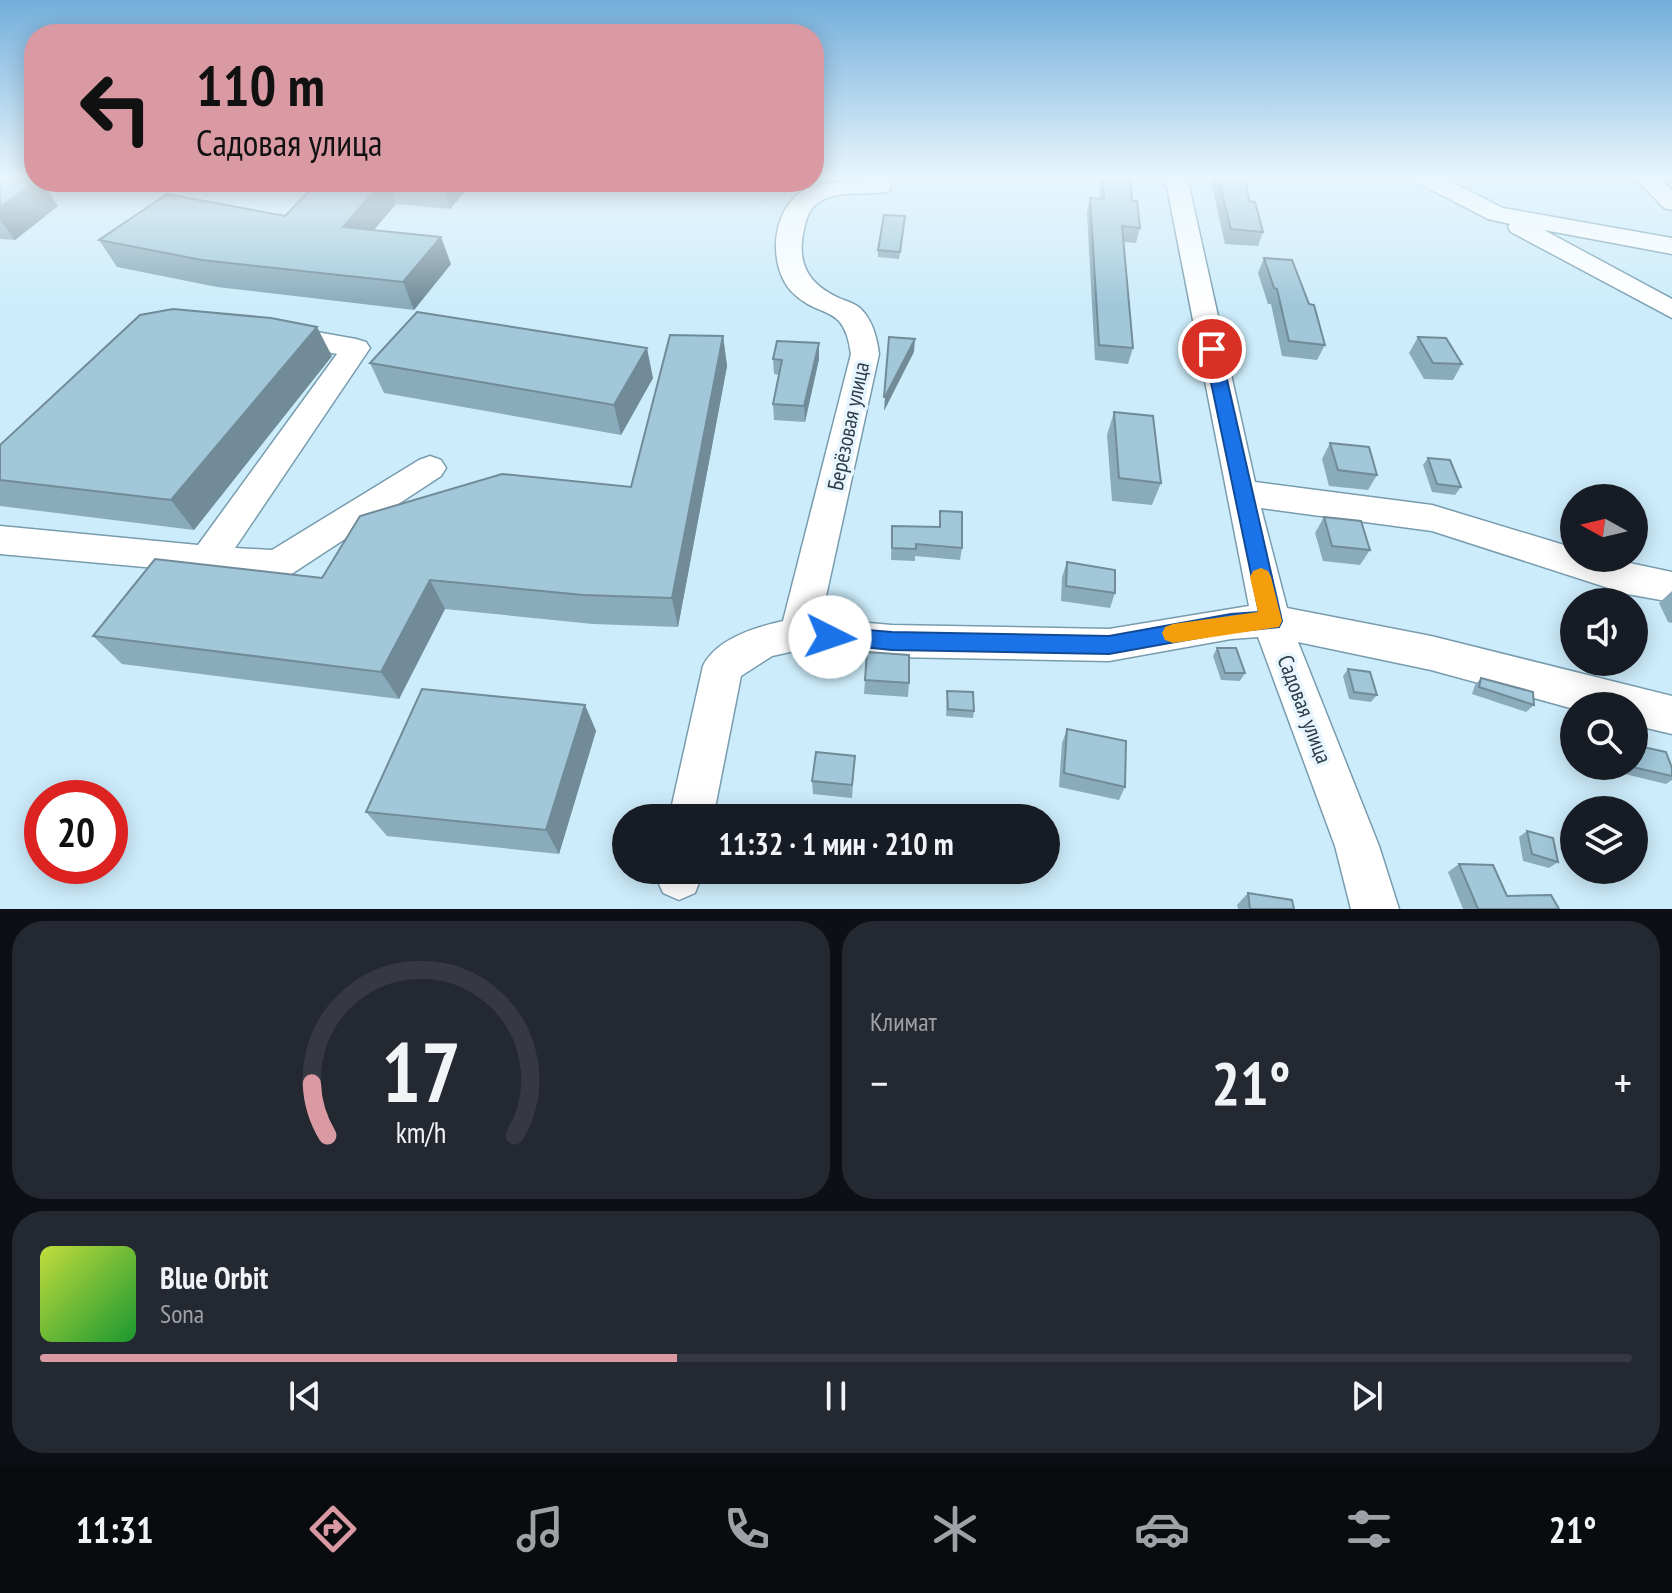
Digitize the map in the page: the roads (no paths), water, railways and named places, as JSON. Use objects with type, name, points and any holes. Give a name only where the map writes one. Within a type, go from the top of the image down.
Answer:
[{"type":"street","name":"Берёзовая улица","points":[[791,219],[787,264],[803,291],[848,313],[862,333],[865,354],[799,634]]},
{"type":"street","name":"Садовая улица","points":[[1185,219],[1241,493],[1271,621],[1357,846],[1375,909]]},
{"type":"street","points":[[1506,219],[1672,310]]},
{"type":"street","points":[[1526,219],[1672,246]]},
{"type":"street","points":[[207,560],[356,348],[255,330]]},
{"type":"street","points":[[0,540],[277,565],[430,468]]},
{"type":"street","points":[[1241,493],[1432,518],[1627,579],[1672,587]]},
{"type":"street","points":[[694,804],[723,666],[763,642],[799,634],[892,641],[1109,645],[1231,623],[1271,621],[1431,653],[1579,692]]},
{"type":"street","points":[[1648,710],[1672,715]]}]
